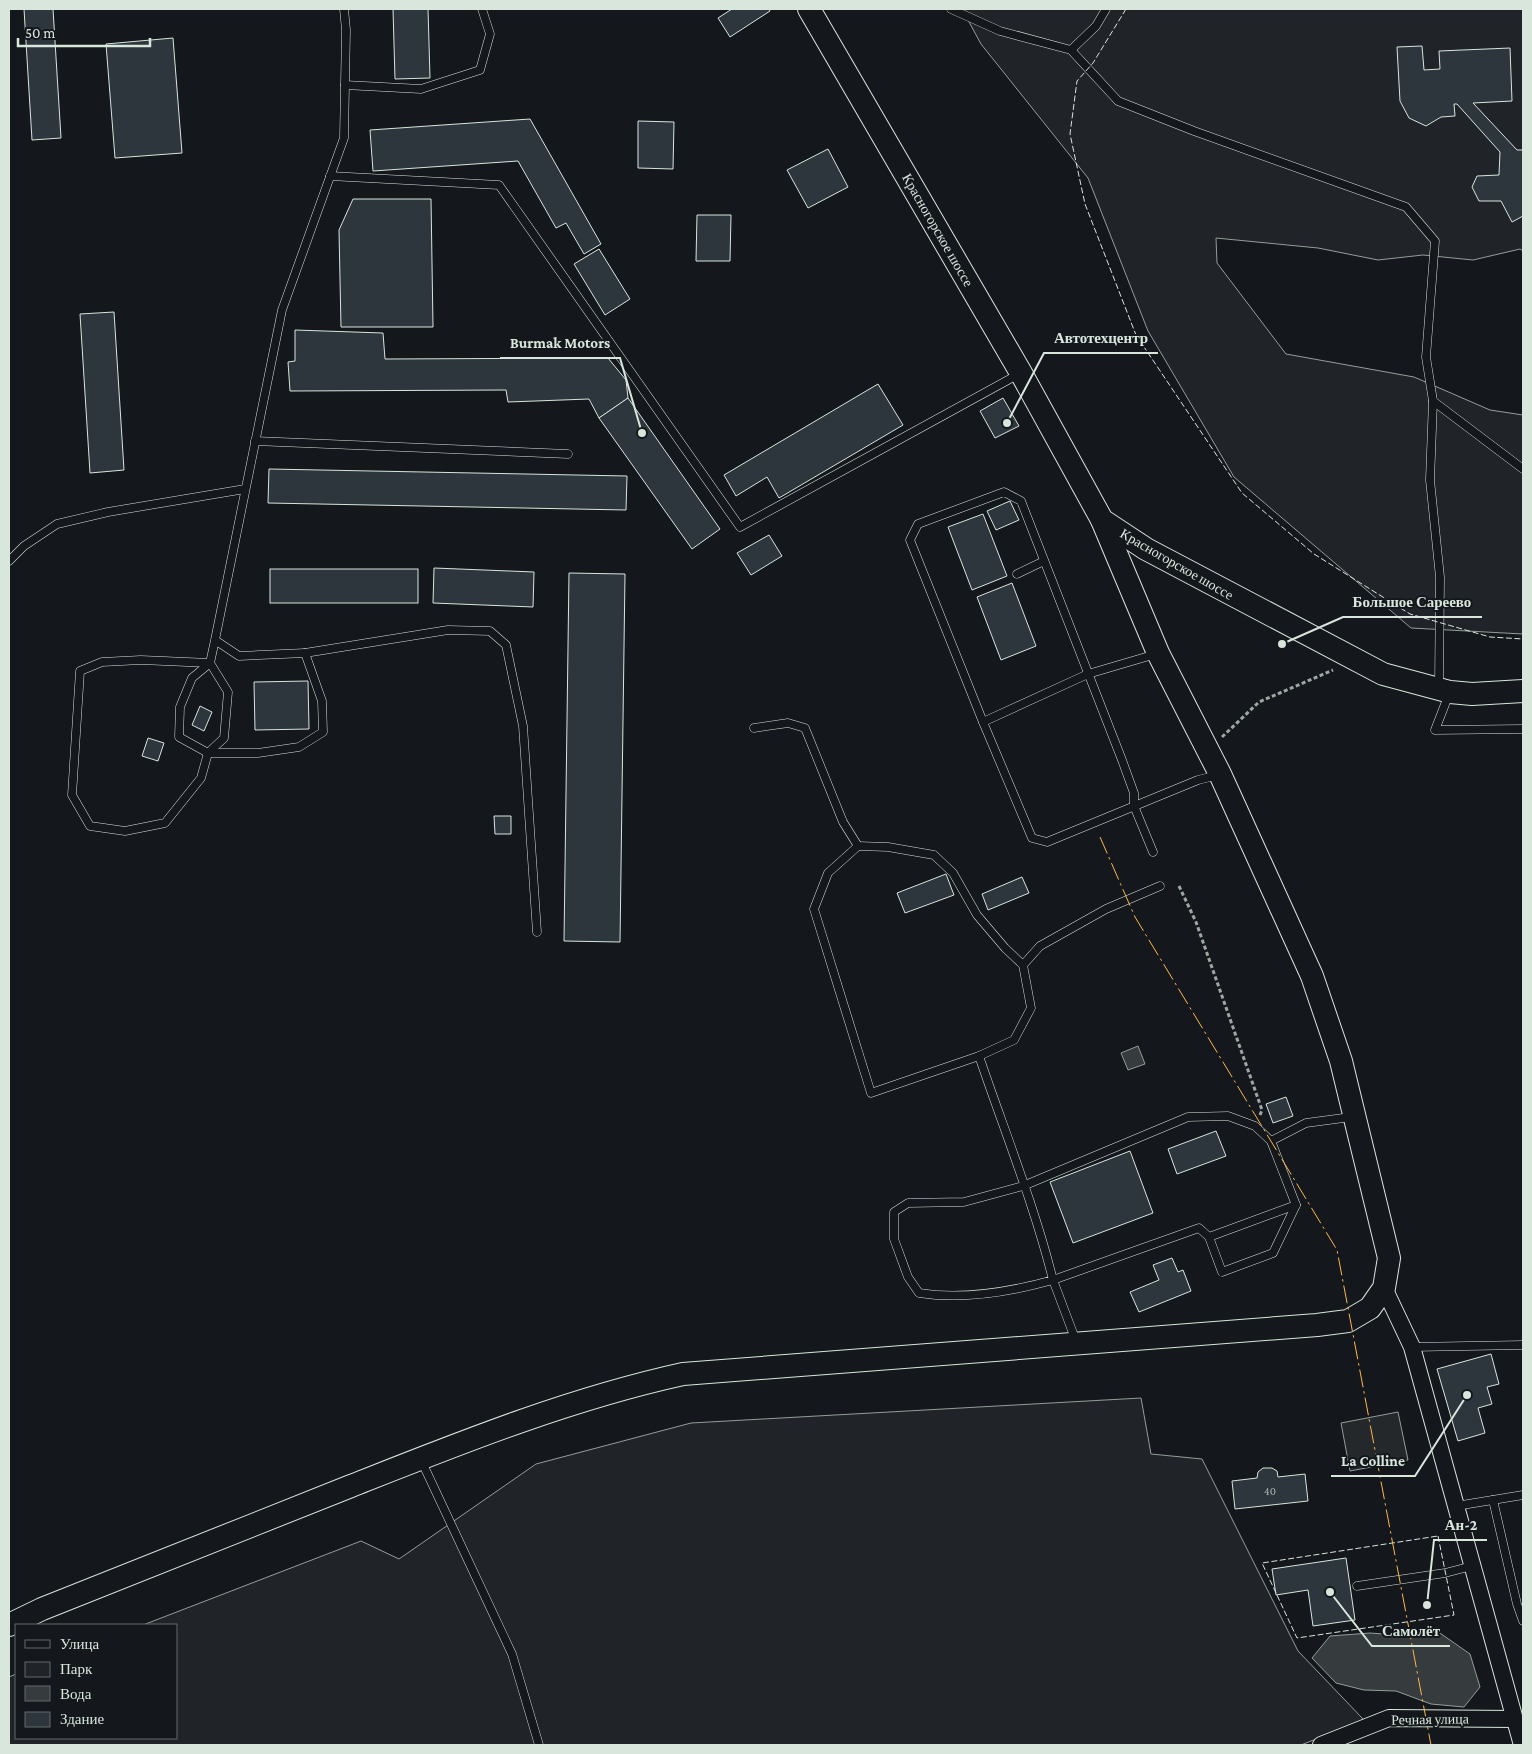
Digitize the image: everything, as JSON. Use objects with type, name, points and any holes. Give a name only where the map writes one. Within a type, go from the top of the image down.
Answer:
[{"type":"street","name":"Красногорское шоссе","points":[[809,9],[1021,373],[1102,520],[1146,549],[1383,674],[1445,691],[1472,694],[1523,691]]},
{"type":"street","points":[[9,1625],[42,1609],[420,1458],[565,1405],[635,1384],[683,1374],[1078,1345],[1348,1321],[1370,1308],[1384,1288],[1389,1258],[1340,1061],[1312,976],[1220,774],[1158,653],[1102,520]]},
{"type":"street","points":[[1384,1288],[1412,1347],[1522,1745]]},
{"type":"street","name":"Речная улица","points":[[1321,1745],[1389,1718],[1514,1719]]},
{"type":"lane","points":[[305,653],[322,701],[324,732],[299,748],[258,753],[208,753],[179,736],[180,707],[192,678],[210,663],[282,310],[344,138],[344,9]]},
{"type":"lane","points":[[345,85],[421,90],[480,70],[490,34],[482,9]]},
{"type":"lane","points":[[951,9],[1000,31],[1071,50],[1118,101],[1194,132],[1406,208],[1434,242],[1428,306],[1426,357],[1433,401],[1430,480],[1440,577],[1445,691],[1434,730],[1523,728]]},
{"type":"lane","points":[[1071,50],[1096,26],[1106,9]]},
{"type":"lane","points":[[330,176],[498,185],[740,528],[1021,373]]},
{"type":"lane","points":[[1433,401],[1523,468]]},
{"type":"lane","points":[[255,441],[568,454]]},
{"type":"lane","points":[[9,561],[24,546],[56,524],[108,512],[246,489]]},
{"type":"lane","points":[[1153,852],[1134,806],[1134,793],[1021,501],[1004,492],[918,524],[910,540],[1032,838],[1047,842],[1134,806],[1198,780],[1220,774]]},
{"type":"lane","points":[[1017,574],[1044,561]]},
{"type":"lane","points":[[215,640],[239,656],[305,653],[448,630],[490,631],[506,645],[523,726],[537,932]]},
{"type":"lane","points":[[984,722],[1088,674],[1158,653]]},
{"type":"lane","points":[[142,660],[210,663],[228,692],[224,738],[208,753],[201,778],[165,823],[125,830],[90,826],[72,795],[80,671],[102,662],[112,661],[142,660]]},
{"type":"lane","points":[[754,728],[788,723],[805,728],[843,822],[858,846]]},
{"type":"lane","points":[[858,846],[888,847],[934,855],[953,874],[978,914],[994,934],[1023,964],[1030,1008],[1014,1040],[979,1056],[871,1093],[814,909],[828,874],[858,846]]},
{"type":"lane","points":[[1023,964],[1040,946],[1106,909],[1160,886]]},
{"type":"lane","points":[[979,1056],[1046,1250],[1053,1280],[1078,1345]]},
{"type":"lane","points":[[1228,1116],[1255,1126],[1271,1141],[1296,1205],[1273,1252],[1222,1272],[1209,1238],[1199,1228],[1053,1280],[1028,1287],[944,1297],[918,1293],[908,1277],[894,1239],[894,1212],[908,1203],[964,1202],[1023,1186],[1188,1117],[1228,1116]]},
{"type":"lane","points":[[1271,1141],[1306,1123],[1355,1116]]},
{"type":"lane","points":[[1209,1238],[1296,1205]]},
{"type":"lane","points":[[1412,1347],[1523,1345]]},
{"type":"lane","points":[[420,1458],[512,1654],[539,1745]]},
{"type":"lane","points":[[1456,1506],[1523,1495]]},
{"type":"lane","points":[[1493,1500],[1517,1604],[1523,1621]]},
{"type":"lane","points":[[1357,1586],[1445,1573],[1472,1566]]},
{"type":"path","points":[[1208,751],[1259,702],[1355,659]]},
{"type":"path","points":[[1179,886],[1196,922],[1262,1110],[1255,1126]]},
{"type":"green space","points":[[962,9],[1523,9],[1523,251],[1520,249],[1473,260],[1423,255],[1378,260],[1318,248],[1216,238],[1217,263],[1286,354],[1414,377],[1490,410],[1523,415],[1523,634],[1411,628],[1234,477],[1148,331],[1088,178],[981,44]]},
{"type":"green space","points":[[1141,1398],[1151,1454],[1202,1459],[1298,1651],[1364,1720],[1301,1745],[9,1745],[9,1677],[15,1674],[15,1739],[178,1739],[178,1624],[146,1624],[361,1541],[399,1559],[536,1464],[691,1423]]},
{"type":"shaded area","points":[[1398,1412],[1408,1460],[1350,1471],[1341,1423]]},
{"type":"water","points":[[1138,1046],[1145,1064],[1128,1070],[1121,1053]]},
{"type":"water","points":[[1437,1631],[1470,1654],[1480,1687],[1464,1707],[1431,1704],[1396,1691],[1364,1690],[1336,1683],[1312,1658],[1330,1636],[1370,1633],[1409,1636]]},
{"type":"building","points":[[24,9],[53,9],[61,138],[32,140]]},
{"type":"building","points":[[393,9],[428,9],[430,78],[395,79]]},
{"type":"building","points":[[732,9],[769,9],[770,11],[730,37],[718,18]]},
{"type":"building","points":[[173,38],[182,153],[115,158],[106,44]]},
{"type":"building","points":[[1422,46],[1424,70],[1440,69],[1439,51],[1510,48],[1512,101],[1473,103],[1517,150],[1523,150],[1523,216],[1512,222],[1501,201],[1479,201],[1472,187],[1477,176],[1499,175],[1500,152],[1457,104],[1454,104],[1455,116],[1441,117],[1426,126],[1409,118],[1400,101],[1397,47]]},
{"type":"building","points":[[530,119],[601,244],[584,254],[566,223],[556,228],[518,161],[373,171],[370,130]]},
{"type":"building","points":[[638,121],[674,122],[673,169],[638,168]]},
{"type":"building","points":[[828,149],[848,187],[808,208],[787,170]]},
{"type":"building","points":[[353,199],[431,199],[433,327],[341,327],[339,230]]},
{"type":"building","points":[[697,215],[731,215],[730,261],[696,261]]},
{"type":"building","points":[[599,249],[630,299],[605,315],[574,264]]},
{"type":"building","points":[[114,312],[124,470],[90,473],[80,314]]},
{"type":"building","points":[[295,330],[383,333],[385,359],[608,358],[626,380],[628,398],[599,418],[589,399],[508,402],[506,390],[290,391],[288,362],[295,361]]},
{"type":"building","points":[[878,384],[903,425],[779,498],[767,477],[736,496],[724,475]]},
{"type":"building","points":[[628,398],[720,529],[692,549],[599,418]]},
{"type":"building","points":[[1003,398],[1019,426],[995,438],[980,411]]},
{"type":"building","points":[[269,469],[627,476],[626,510],[268,503]]},
{"type":"building","points":[[1010,501],[1019,520],[996,530],[987,511]]},
{"type":"building","points":[[983,514],[1007,576],[972,590],[948,527]]},
{"type":"building","points":[[769,535],[782,556],[751,575],[737,553]]},
{"type":"building","points":[[434,568],[534,572],[533,607],[433,603]]},
{"type":"building","points":[[270,569],[418,569],[418,603],[270,603]]},
{"type":"building","points":[[569,573],[625,574],[620,942],[564,941]]},
{"type":"building","points":[[1012,583],[1036,646],[1001,660],[977,597]]},
{"type":"building","points":[[308,681],[309,729],[255,730],[254,682]]},
{"type":"building","points":[[200,706],[212,712],[204,731],[192,725]]},
{"type":"building","points":[[148,738],[164,743],[158,761],[142,756]]},
{"type":"building","points":[[494,816],[511,816],[511,834],[495,834]]},
{"type":"building","points":[[946,874],[954,895],[905,913],[897,893]]},
{"type":"building","points":[[1022,877],[1029,893],[988,910],[982,894]]},
{"type":"building","points":[[1286,1097],[1293,1116],[1273,1123],[1266,1104]]},
{"type":"building","points":[[1216,1131],[1226,1156],[1177,1174],[1168,1149]]},
{"type":"building","points":[[1130,1151],[1153,1213],[1073,1243],[1050,1182]]},
{"type":"building","points":[[1172,1258],[1178,1272],[1183,1270],[1191,1291],[1139,1312],[1130,1292],[1159,1280],[1153,1265]]},
{"type":"building","points":[[1491,1354],[1499,1384],[1487,1387],[1492,1404],[1478,1408],[1485,1433],[1458,1441],[1437,1369]]},
{"type":"building","points":[[1263,1468],[1272,1468],[1277,1471],[1278,1477],[1305,1474],[1308,1501],[1235,1509],[1232,1481],[1257,1478],[1258,1472]]},
{"type":"building","points":[[1346,1558],[1355,1620],[1313,1626],[1308,1590],[1276,1595],[1272,1569]]},
{"type":"fence","points":[[1126,9],[1093,63],[1077,81],[1070,134],[1085,204],[1136,335],[1242,493],[1314,554],[1410,614],[1490,637],[1523,639]]},
{"type":"fence","points":[[1438,1536],[1454,1615],[1297,1638],[1262,1563],[1438,1536]]},
{"type":"power","points":[[1100,837],[1135,917],[1337,1250],[1431,1745]]},
{"type":"place","name":"Автотехцентр","points":[[1007,423]]},
{"type":"place","name":"Burmak Motors","points":[[642,433]]},
{"type":"place","name":"Большое Сареево","points":[[1282,644]]},
{"type":"place","name":"La Colline","points":[[1467,1395]]},
{"type":"place","name":"Самолёт","points":[[1330,1592]]},
{"type":"place","name":"Ан-2","points":[[1427,1605]]}]
